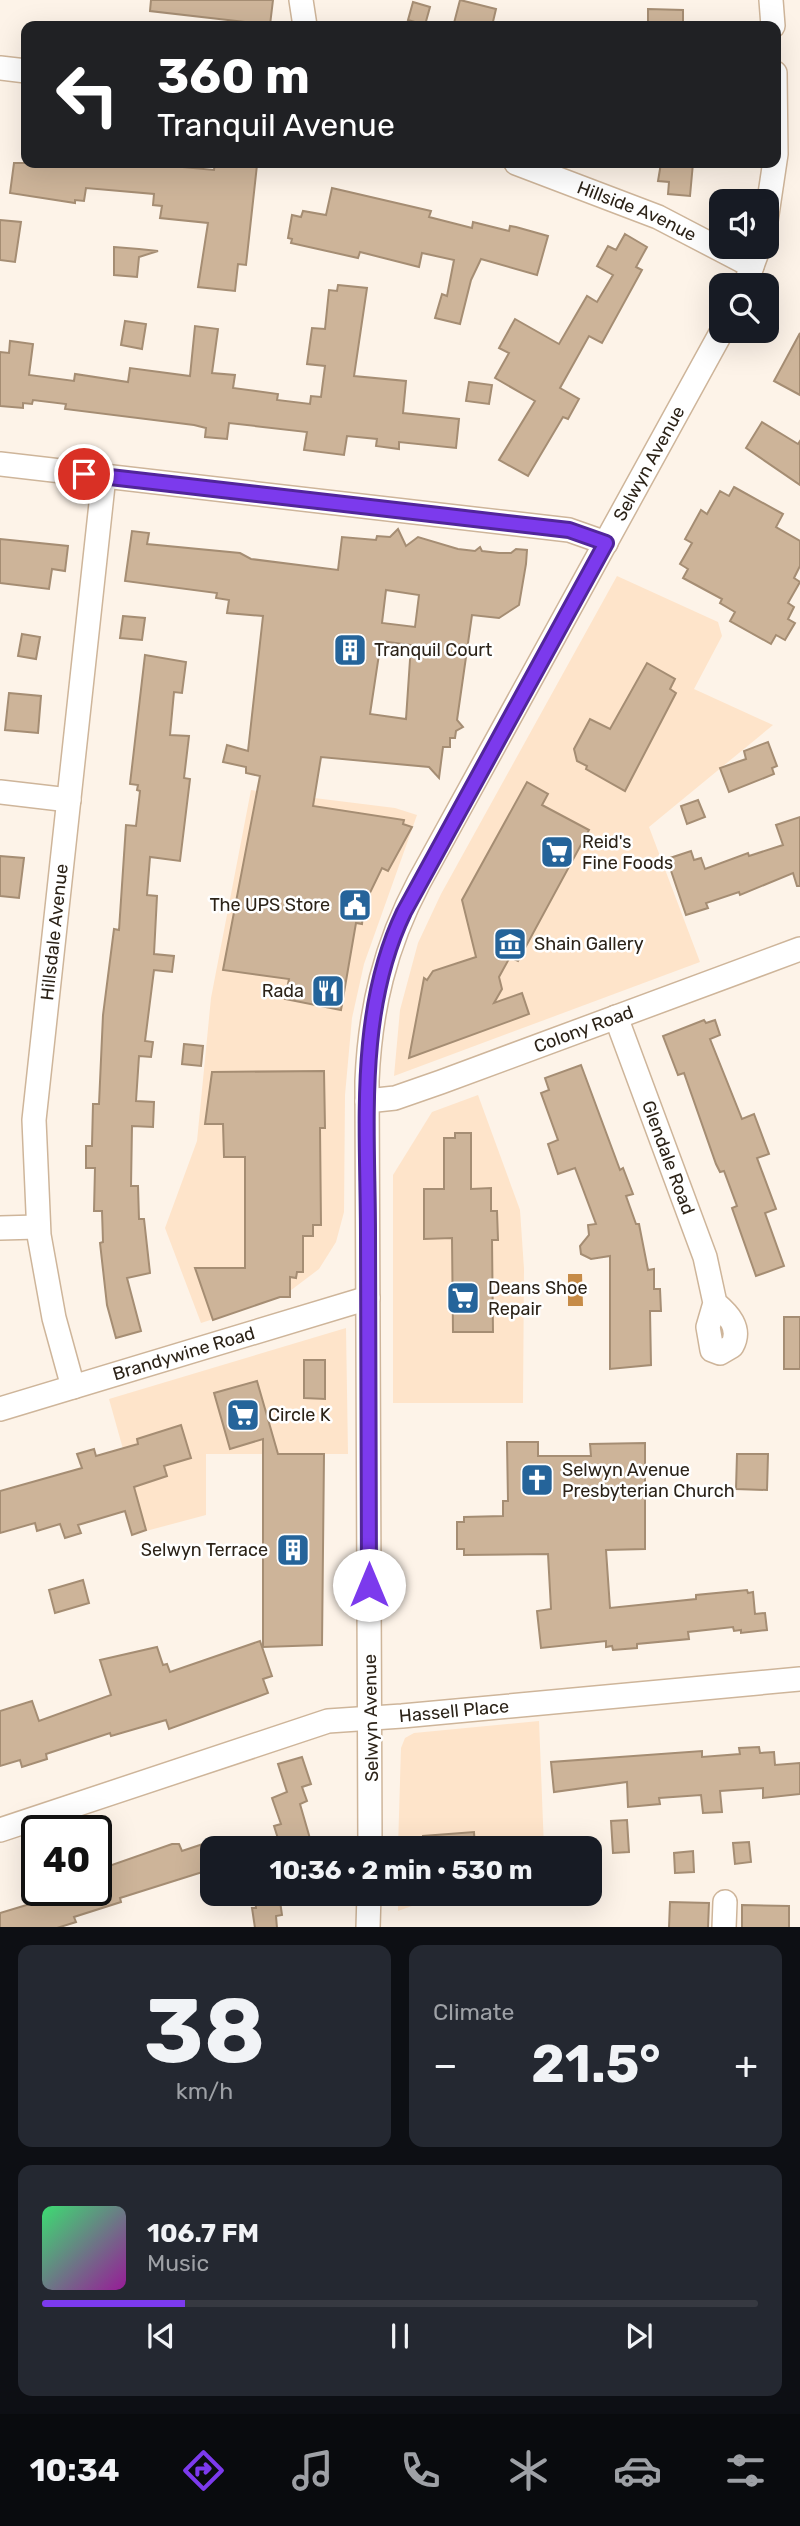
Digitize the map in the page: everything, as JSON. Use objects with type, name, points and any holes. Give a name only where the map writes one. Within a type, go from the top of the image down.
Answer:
[{"type":"street","points":[[301,0],[304,21]]},
{"type":"street","points":[[771,0],[772,21]]},
{"type":"street","points":[[0,68],[21,70]]},
{"type":"street","name":"Hillside Avenue","points":[[529,168],[658,217],[752,266]]},
{"type":"street","points":[[771,189],[774,168]]},
{"type":"street","name":"Selwyn Avenue","points":[[370,1836],[372,1717],[367,1101],[373,1012],[382,972],[397,925],[715,343]]},
{"type":"street","points":[[0,464],[569,530],[606,543]]},
{"type":"street","name":"Hillsdale Avenue","points":[[73,1387],[53,1310],[38,1227],[34,1179],[36,1093],[104,476]]},
{"type":"street","points":[[0,792],[69,800]]},
{"type":"street","name":"Colony Road","points":[[367,1101],[395,1098],[425,1088],[800,949]]},
{"type":"street","name":"Glendale Road","points":[[616,1017],[698,1236],[715,1303]]},
{"type":"street","points":[[0,1228],[38,1227]]},
{"type":"street","name":"Brandywine Road","points":[[0,1409],[368,1298]]},
{"type":"street","name":"Hassell Place","points":[[0,1830],[315,1724],[337,1719],[800,1679]]},
{"type":"street","points":[[724,1927],[725,1902]]},
{"type":"street","points":[[368,1927],[369,1906]]},
{"type":"shaded area","points":[[617,576],[718,622],[722,636],[694,689],[773,725],[649,827],[700,962],[394,1076],[400,1010],[418,943],[441,894]]},
{"type":"shaded area","points":[[251,790],[395,808],[417,815],[364,964],[352,1018],[345,1095],[344,1212],[336,1242],[319,1269],[282,1297],[201,1323],[165,1228],[197,1141],[211,998]]},
{"type":"shaded area","points":[[478,1095],[520,1210],[524,1269],[523,1403],[393,1403],[393,1175],[432,1112]]},
{"type":"shaded area","points":[[568,1274],[582,1274],[583,1306],[568,1306]]},
{"type":"shaded area","points":[[346,1328],[348,1454],[206,1454],[206,1515],[146,1531],[109,1399]]},
{"type":"shaded area","points":[[539,1721],[544,1836],[398,1836],[401,1748],[405,1738],[414,1733]]},
{"type":"shaded area","points":[[398,1906],[412,1906],[398,1911]]},
{"type":"building","points":[[151,0],[273,0],[270,21],[236,21],[150,11]]},
{"type":"building","points":[[460,0],[496,9],[493,21],[455,21]]},
{"type":"building","points":[[413,2],[430,7],[426,21],[408,20]]},
{"type":"building","points":[[648,9],[683,10],[683,21],[648,21]]},
{"type":"building","points":[[14,163],[21,163],[21,168],[257,168],[246,265],[238,264],[235,291],[198,287],[208,223],[160,218],[162,206],[153,205],[154,194],[86,188],[84,201],[75,200],[75,203],[10,193]]},
{"type":"building","points":[[660,168],[693,168],[690,196],[668,194],[669,182],[658,181]]},
{"type":"building","points":[[332,188],[431,211],[429,217],[472,228],[473,222],[509,231],[510,226],[516,227],[548,236],[537,275],[481,259],[471,280],[460,324],[435,318],[442,294],[447,296],[454,260],[422,253],[419,267],[360,252],[358,258],[291,243],[292,239],[288,238],[292,215],[301,217],[303,211],[326,215]]},
{"type":"building","points":[[0,220],[21,222],[15,262],[0,260]]},
{"type":"building","points":[[625,234],[647,247],[636,267],[642,270],[602,343],[589,336],[560,388],[579,399],[568,419],[563,417],[528,476],[499,460],[535,401],[495,378],[509,353],[499,348],[515,319],[559,344],[587,296],[597,302],[613,275],[597,266],[608,246],[616,250]]},
{"type":"building","points":[[114,247],[158,251],[139,257],[137,277],[114,275]]},
{"type":"building","points":[[338,285],[367,288],[354,376],[406,381],[403,413],[459,419],[456,448],[399,442],[399,449],[376,446],[377,439],[347,436],[344,455],[304,450],[307,432],[229,423],[227,439],[205,437],[206,428],[194,425],[65,409],[66,404],[33,400],[32,404],[23,403],[23,408],[0,406],[0,352],[9,353],[10,341],[33,344],[29,375],[74,381],[75,374],[128,382],[130,368],[190,376],[195,326],[218,329],[212,373],[235,375],[233,388],[278,394],[277,400],[310,404],[311,396],[321,397],[325,366],[307,364],[312,328],[325,329],[329,290],[337,291]]},
{"type":"building","points":[[125,321],[146,324],[142,349],[121,345]]},
{"type":"building","points":[[800,333],[800,395],[774,381]]},
{"type":"building","points":[[469,382],[492,385],[489,404],[466,401]]},
{"type":"building","points":[[762,422],[798,444],[800,441],[800,485],[746,448]]},
{"type":"building","points":[[734,487],[783,514],[776,527],[800,541],[800,566],[794,578],[800,582],[788,603],[794,607],[788,619],[795,623],[785,640],[776,635],[771,644],[730,621],[735,612],[720,603],[722,599],[683,578],[688,569],[680,564],[692,543],[685,539],[701,510],[707,514],[720,491],[729,496]]},
{"type":"building","points":[[398,529],[406,546],[418,537],[458,549],[475,551],[480,547],[482,551],[499,553],[511,553],[516,549],[527,550],[526,564],[519,605],[499,618],[472,615],[457,720],[463,727],[456,731],[455,738],[450,738],[450,747],[443,747],[439,778],[429,767],[321,757],[313,806],[404,820],[403,824],[412,827],[388,871],[382,868],[364,905],[362,924],[356,923],[341,1010],[285,999],[289,979],[223,970],[260,776],[246,773],[246,767],[223,762],[227,745],[248,751],[263,616],[227,613],[229,600],[216,598],[217,593],[125,581],[132,531],[149,533],[147,544],[240,553],[251,559],[338,570],[342,537],[376,540],[377,536],[390,537]],"holes":[[[386,590],[419,595],[415,627],[382,623]],[[381,641],[411,645],[406,719],[370,714]]]},
{"type":"building","points":[[0,539],[68,546],[65,571],[52,569],[49,589],[0,583]]},
{"type":"building","points":[[123,616],[145,618],[142,640],[120,638]]},
{"type":"building","points":[[22,634],[40,637],[36,659],[18,656]]},
{"type":"building","points":[[145,655],[186,662],[182,693],[174,692],[170,735],[189,736],[184,778],[190,779],[180,861],[150,857],[147,895],[157,896],[154,954],[174,956],[172,972],[154,970],[145,1041],[153,1042],[151,1057],[139,1056],[136,1101],[154,1102],[153,1127],[132,1126],[131,1186],[138,1186],[139,1219],[144,1219],[150,1273],[127,1278],[141,1331],[116,1338],[107,1305],[100,1243],[103,1242],[102,1211],[94,1211],[95,1168],[86,1168],[86,1146],[92,1146],[93,1104],[99,1104],[103,1015],[114,929],[119,930],[126,825],[136,826],[140,791],[137,790],[138,785],[130,784]]},
{"type":"building","points":[[647,663],[675,679],[670,689],[676,693],[625,791],[586,769],[587,766],[577,761],[574,749],[590,719],[610,729]]},
{"type":"building","points":[[9,693],[41,696],[38,733],[5,730]]},
{"type":"building","points":[[768,742],[777,766],[772,768],[774,774],[729,792],[720,768],[746,759],[744,751]]},
{"type":"building","points":[[527,782],[548,794],[542,805],[589,830],[518,961],[510,957],[499,977],[502,989],[494,1003],[522,993],[529,1014],[409,1058],[424,978],[427,980],[433,971],[476,957],[462,900]]},
{"type":"building","points":[[698,800],[705,817],[687,824],[681,806]]},
{"type":"building","points":[[800,817],[800,886],[797,886],[793,873],[740,895],[739,892],[706,903],[708,908],[686,915],[667,859],[691,851],[694,860],[701,858],[705,869],[748,853],[749,856],[783,845],[776,825]]},
{"type":"building","points":[[0,856],[24,858],[19,898],[0,896]]},
{"type":"building","points":[[704,1020],[706,1023],[715,1020],[720,1035],[710,1039],[742,1119],[754,1114],[769,1154],[757,1158],[776,1209],[765,1213],[784,1266],[756,1276],[732,1208],[737,1206],[724,1171],[720,1172],[716,1164],[684,1073],[678,1075],[663,1036]]},
{"type":"building","points":[[184,1044],[203,1046],[201,1066],[182,1064]]},
{"type":"building","points":[[581,1065],[620,1170],[623,1168],[633,1194],[626,1196],[636,1224],[639,1224],[648,1270],[654,1269],[654,1289],[660,1289],[661,1311],[650,1311],[651,1365],[610,1369],[610,1256],[591,1259],[581,1254],[580,1246],[589,1235],[588,1225],[596,1224],[575,1168],[558,1174],[548,1144],[558,1140],[541,1093],[549,1090],[545,1078]]},
{"type":"building","points":[[324,1071],[325,1128],[320,1128],[321,1225],[313,1225],[313,1236],[303,1236],[303,1272],[297,1272],[296,1278],[290,1277],[290,1297],[280,1297],[213,1320],[195,1268],[245,1268],[245,1157],[224,1157],[223,1124],[205,1124],[212,1072]]},
{"type":"building","points":[[455,1133],[471,1133],[471,1189],[491,1188],[491,1211],[497,1211],[498,1240],[492,1240],[493,1332],[453,1332],[452,1238],[424,1239],[424,1189],[444,1189],[444,1138],[455,1138]]},
{"type":"building","points":[[784,1317],[800,1317],[800,1369],[784,1369]]},
{"type":"building","points":[[304,1360],[325,1360],[325,1399],[304,1398]]},
{"type":"building","name":"Selwyn Terrace","points":[[257,1381],[278,1454],[324,1454],[322,1645],[263,1647],[263,1439],[230,1449],[214,1393]]},
{"type":"building","points":[[181,1425],[191,1458],[164,1466],[167,1476],[134,1487],[146,1530],[132,1535],[125,1511],[78,1525],[81,1533],[65,1538],[60,1524],[37,1531],[35,1523],[0,1533],[0,1491],[82,1468],[77,1454],[94,1449],[96,1456],[138,1444],[137,1439]]},
{"type":"building","points":[[507,1442],[538,1442],[538,1456],[591,1456],[590,1444],[645,1443],[645,1549],[606,1550],[610,1608],[696,1599],[696,1595],[747,1590],[748,1593],[753,1592],[755,1614],[765,1613],[767,1630],[741,1633],[741,1630],[734,1631],[733,1627],[688,1632],[689,1639],[637,1644],[637,1648],[613,1650],[612,1646],[606,1647],[606,1641],[541,1648],[537,1611],[551,1609],[548,1554],[464,1555],[464,1549],[457,1549],[457,1522],[464,1522],[464,1517],[503,1516],[503,1501],[508,1501]]},
{"type":"building","points":[[737,1454],[768,1454],[767,1490],[736,1489]]},
{"type":"building","points":[[83,1580],[89,1603],[55,1613],[49,1590]]},
{"type":"building","points":[[260,1641],[272,1676],[263,1679],[268,1693],[169,1729],[166,1720],[111,1736],[110,1733],[46,1754],[47,1759],[22,1767],[20,1760],[0,1766],[0,1711],[32,1701],[39,1721],[111,1695],[100,1660],[157,1647],[163,1665],[167,1664],[170,1672]]},
{"type":"building","points":[[759,1747],[760,1753],[774,1752],[775,1765],[800,1763],[800,1794],[763,1798],[763,1788],[720,1791],[722,1812],[703,1813],[701,1795],[659,1798],[660,1804],[628,1807],[627,1782],[554,1792],[551,1762],[702,1751],[702,1757],[740,1754],[739,1748]]},
{"type":"building","points":[[302,1757],[311,1784],[302,1787],[307,1801],[300,1804],[309,1836],[277,1836],[274,1826],[281,1824],[272,1798],[287,1792],[278,1764]]},
{"type":"building","points":[[627,1820],[629,1852],[613,1853],[611,1821]]},
{"type":"building","points":[[474,1832],[474,1836],[423,1836]]},
{"type":"building","points":[[749,1842],[751,1862],[735,1864],[733,1843]]},
{"type":"building","points":[[179,1844],[182,1851],[200,1845],[200,1873],[120,1898],[121,1902],[112,1905],[112,1865]]},
{"type":"building","points":[[693,1851],[694,1872],[675,1873],[674,1853]]},
{"type":"building","points":[[670,1902],[709,1903],[708,1927],[669,1927]]},
{"type":"building","points":[[742,1905],[789,1906],[789,1927],[742,1927]]},
{"type":"building","points":[[23,1906],[108,1906],[74,1917],[76,1922],[60,1927],[0,1927],[0,1913]]},
{"type":"building","points":[[281,1906],[282,1915],[276,1916],[277,1927],[255,1927],[252,1908]]},
{"type":"place","name":"Tranquil Court","points":[[350,650]]},
{"type":"place","name":"Reid's Fine Foods","points":[[557,852]]},
{"type":"place","name":"The UPS Store","points":[[355,905]]},
{"type":"place","name":"Shain Gallery","points":[[510,944]]},
{"type":"place","name":"Rada","points":[[328,991]]},
{"type":"place","name":"Deans Shoe Repair","points":[[463,1298]]},
{"type":"place","name":"Circle K","points":[[243,1415]]},
{"type":"place","name":"Selwyn Avenue Presbyterian Church","points":[[537,1480]]},
{"type":"place","name":"Selwyn Terrace","points":[[293,1550]]},
{"type":"route","points":[[84,474],[580,531],[606,543],[404,912],[392,937],[378,989],[373,1012],[367,1081],[369,1585]]}]
